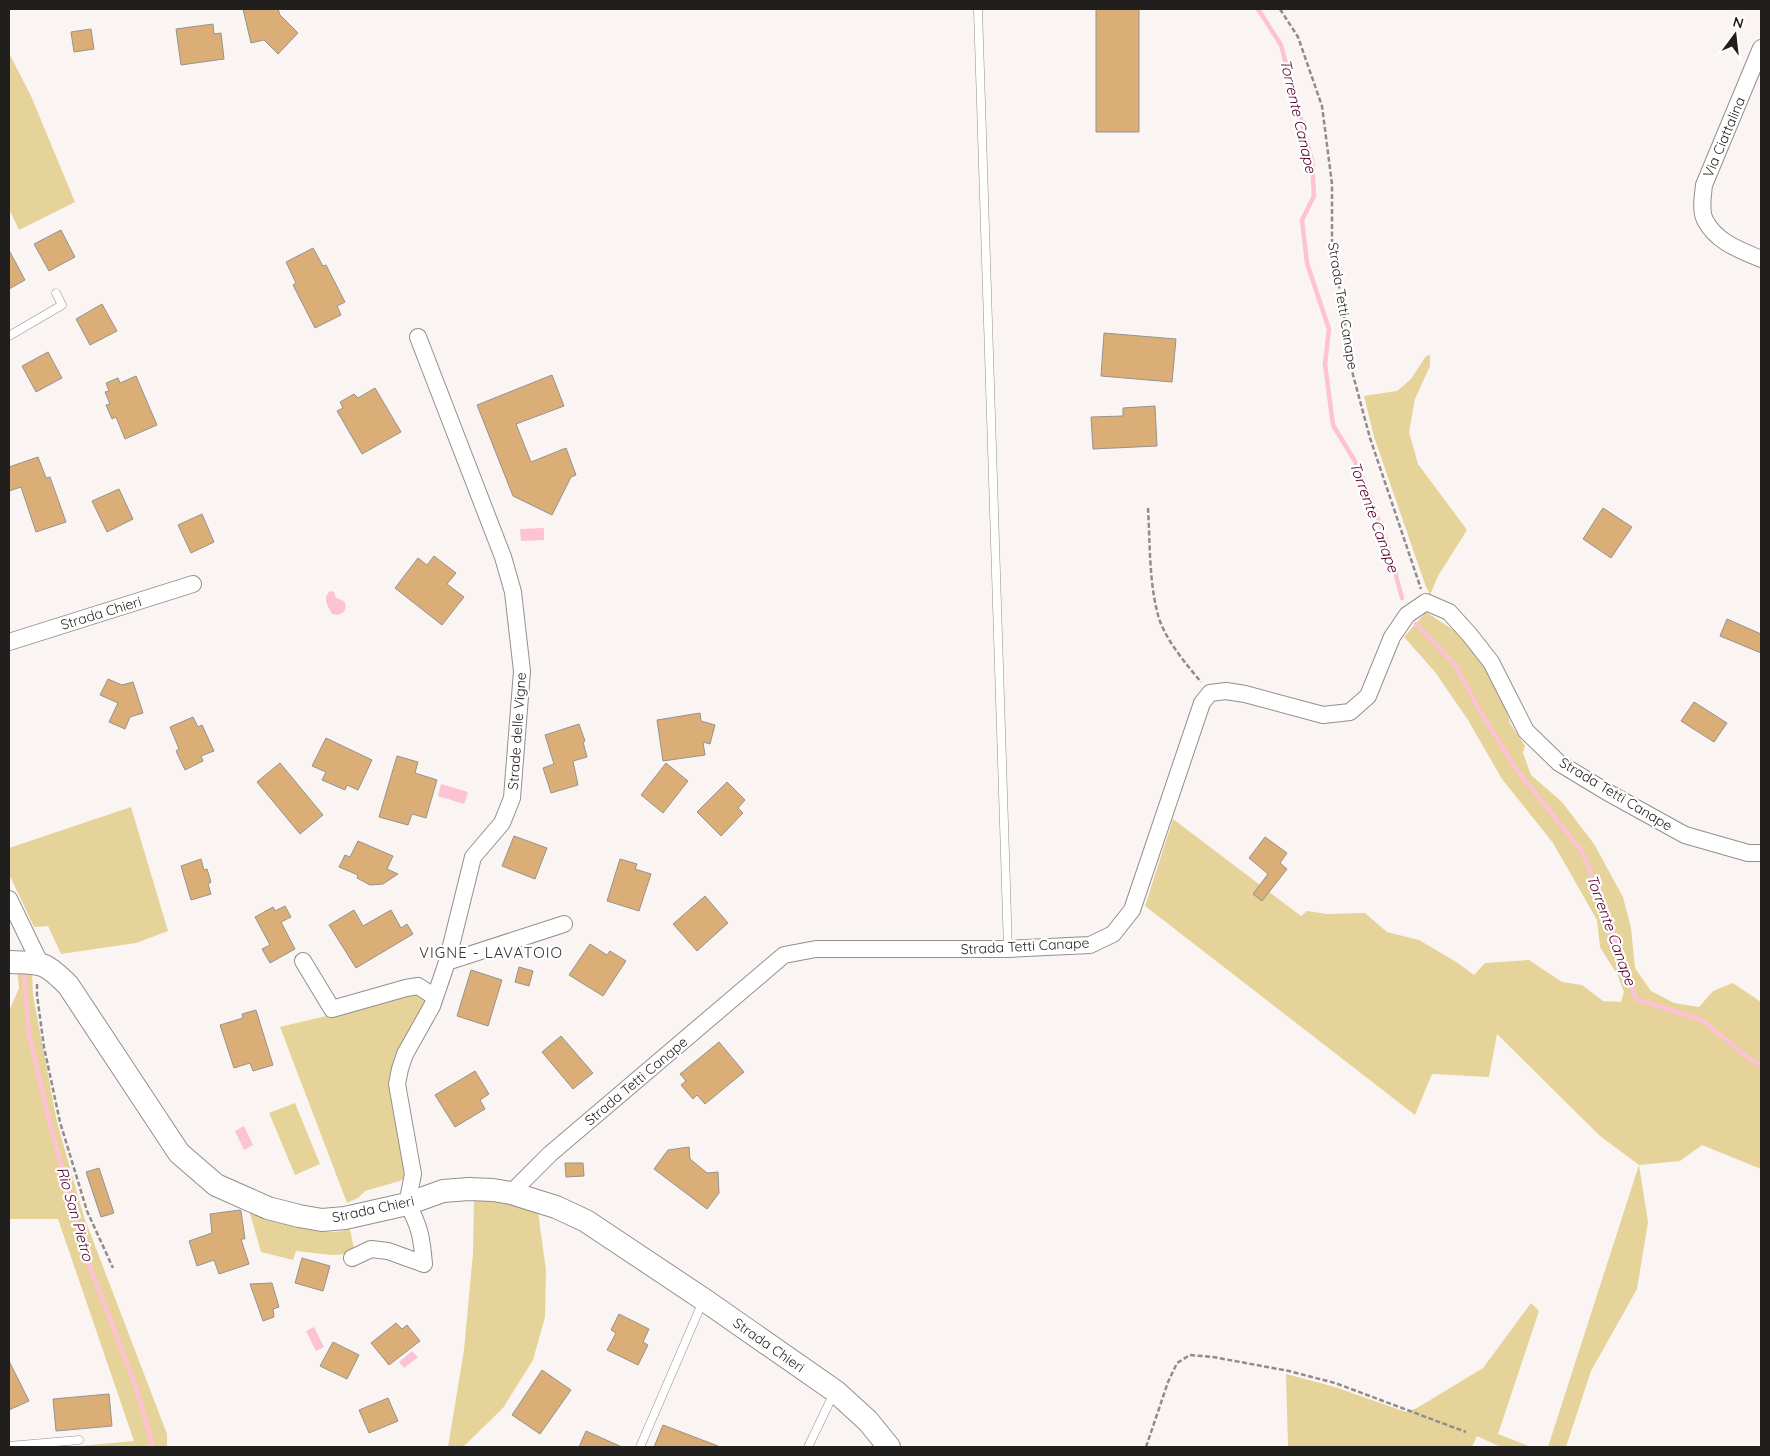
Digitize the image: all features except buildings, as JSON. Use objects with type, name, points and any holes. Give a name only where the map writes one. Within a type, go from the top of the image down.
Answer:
[{"type":"main road","points":[[9,962],[40,962]]},
{"type":"main road","name":"Strada Chieri","points":[[40,962],[53,970],[68,985],[179,1153],[216,1185],[268,1208],[322,1220],[345,1218],[407,1204],[443,1191],[469,1189],[511,1193],[556,1206],[586,1221],[703,1299],[835,1391],[868,1421],[889,1447]]},
{"type":"street","name":"Via Ciattalina","points":[[1761,48],[1704,185],[1702,205],[1704,219],[1714,233],[1728,244],[1761,259]]},
{"type":"street","name":"Strade delle Vigne","points":[[407,1204],[414,1174],[397,1084],[400,1069],[404,1054],[435,998],[447,962],[472,857],[502,823],[512,798],[522,671],[513,592],[503,557],[418,337]]},
{"type":"street","name":"Strada Chieri","points":[[9,642],[193,584]]},
{"type":"street","name":"Strada Tetti Canape","points":[[1426,602],[1449,612],[1469,634],[1491,662],[1526,731],[1559,763],[1685,835],[1748,852],[1761,853]]},
{"type":"street","points":[[1210,693],[1226,691],[1245,694],[1323,715],[1350,712],[1368,696],[1392,637],[1409,613],[1426,602]]},
{"type":"street","name":"Strada Tetti Canape","points":[[511,1193],[550,1154],[784,955],[816,950],[1008,949],[1090,945],[1113,934],[1132,910],[1202,703],[1210,693]]},
{"type":"street","name":"Strada Chieri","points":[[9,899],[40,962]]},
{"type":"street","points":[[447,962],[564,924]]},
{"type":"street","points":[[303,961],[332,1009],[418,986],[435,998]]},
{"type":"street","points":[[352,1258],[371,1249],[388,1251],[424,1264],[421,1236],[415,1218],[407,1204]]},
{"type":"lane","points":[[978,9],[1008,949]]},
{"type":"lane","points":[[9,336],[62,305],[56,293]]},
{"type":"lane","points":[[640,1447],[703,1299]]},
{"type":"lane","points":[[808,1447],[835,1391]]},
{"type":"lane","points":[[9,1446],[79,1440]]},
{"type":"path","name":"Strada Tetti Canape","points":[[1280,9],[1298,37],[1322,106],[1332,184],[1332,242],[1353,375],[1370,438],[1426,602]]},
{"type":"path","points":[[1148,508],[1154,593],[1158,616],[1177,653],[1210,693]]},
{"type":"path","points":[[40,962],[36,995],[44,1047],[60,1122],[87,1211],[113,1268]]},
{"type":"path","points":[[1146,1447],[1174,1369],[1178,1363],[1190,1355],[1213,1356],[1289,1371],[1335,1383],[1466,1432]]},
{"type":"shaded area","points":[[9,53],[31,96],[75,202],[19,230],[9,209]]},
{"type":"shaded area","points":[[1430,355],[1430,366],[1415,399],[1409,432],[1418,464],[1467,530],[1438,576],[1430,595],[1374,437],[1364,396],[1397,391],[1411,379],[1426,356]]},
{"type":"shaded area","points":[[544,528],[544,540],[521,541],[520,529]]},
{"type":"shaded area","points":[[330,591],[334,592],[336,598],[344,601],[346,606],[344,612],[338,615],[332,614],[326,602],[326,596]]},
{"type":"shaded area","points":[[1426,612],[1455,631],[1480,661],[1504,701],[1510,723],[1525,746],[1523,753],[1531,775],[1562,802],[1594,844],[1623,897],[1631,928],[1635,968],[1651,991],[1674,1003],[1699,1007],[1713,991],[1733,983],[1761,1002],[1761,1169],[1702,1145],[1680,1161],[1639,1165],[1600,1136],[1497,1034],[1489,1077],[1432,1074],[1415,1115],[1145,906],[1173,819],[1301,916],[1307,911],[1327,914],[1365,913],[1387,932],[1419,940],[1458,963],[1474,975],[1485,963],[1529,960],[1562,982],[1582,985],[1603,1001],[1621,1002],[1624,992],[1618,976],[1600,947],[1597,920],[1553,843],[1502,779],[1468,720],[1435,672],[1404,637]]},
{"type":"shaded area","points":[[441,784],[468,792],[464,804],[438,796]]},
{"type":"shaded area","points":[[131,807],[168,931],[136,943],[61,954],[48,926],[34,927],[9,874],[9,848]]},
{"type":"shaded area","points":[[17,969],[32,971],[33,995],[57,1122],[84,1217],[167,1434],[167,1447],[70,1447],[134,1441],[58,1219],[9,1219],[9,1011],[19,988]]},
{"type":"shaded area","points":[[418,994],[427,1001],[398,1056],[407,1176],[400,1181],[365,1191],[358,1198],[347,1203],[280,1027]]},
{"type":"shaded area","points":[[295,1103],[320,1164],[295,1175],[269,1113]]},
{"type":"shaded area","points":[[244,1126],[253,1145],[244,1150],[235,1131]]},
{"type":"shaded area","points":[[1639,1165],[1648,1222],[1637,1289],[1591,1371],[1566,1447],[1548,1447]]},
{"type":"shaded area","points":[[474,1198],[506,1200],[538,1211],[546,1271],[545,1317],[533,1360],[503,1408],[463,1447],[448,1447],[464,1350],[473,1253]]},
{"type":"shaded area","points":[[249,1210],[312,1230],[338,1232],[350,1229],[355,1254],[331,1255],[296,1251],[293,1260],[261,1252]]},
{"type":"shaded area","points":[[1531,1303],[1539,1311],[1498,1434],[1531,1447],[1501,1447],[1477,1436],[1472,1447],[1288,1447],[1286,1374],[1335,1387],[1406,1412],[1417,1408],[1483,1368]]},
{"type":"shaded area","points":[[314,1327],[324,1347],[316,1351],[306,1331]]},
{"type":"shaded area","points":[[412,1351],[418,1357],[404,1368],[399,1362]]},
{"type":"waterway","name":"Torrente Canape","points":[[1258,9],[1281,45],[1312,161],[1314,196],[1302,220],[1307,263],[1329,329],[1325,364],[1333,425],[1359,468],[1388,546],[1402,598]]},
{"type":"waterway","name":"Torrente Canape","points":[[1416,624],[1455,665],[1480,711],[1516,769],[1581,850],[1607,910],[1621,958],[1636,999],[1702,1020],[1750,1059],[1761,1065]]},
{"type":"waterway","name":"Rio San Pietro","points":[[24,975],[29,1034],[50,1124],[85,1254],[135,1384],[152,1444],[151,1447]]},
{"type":"district","name":"VIGNE - LAVATOIO","points":[[491,953]]}]
